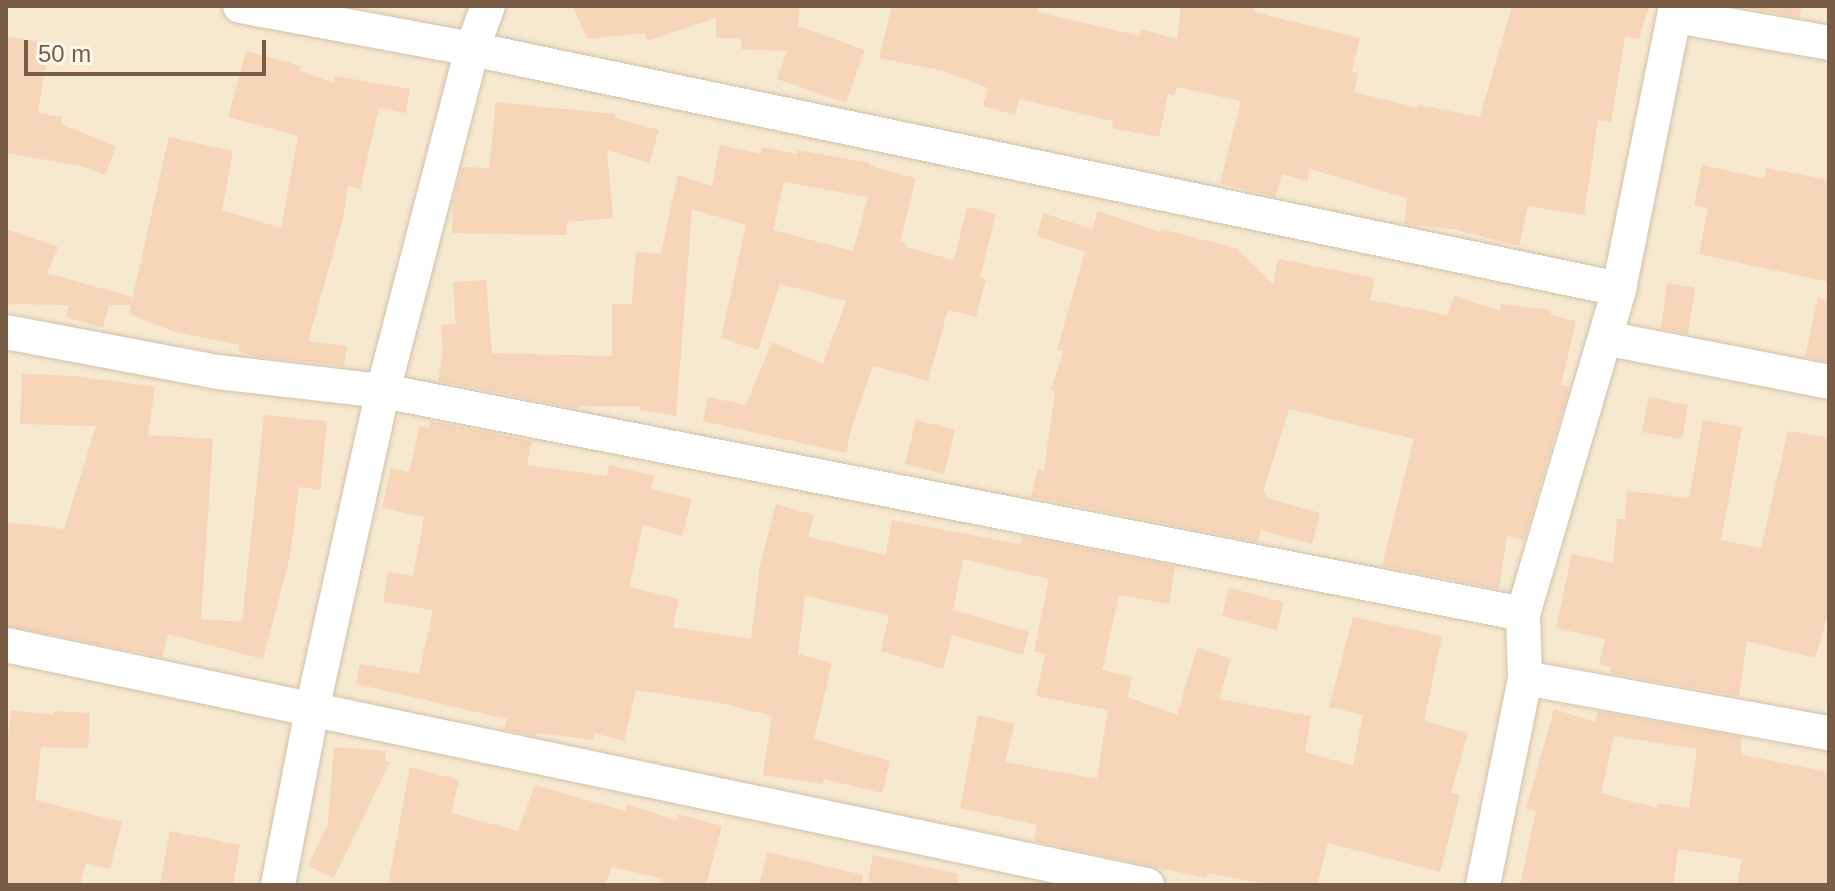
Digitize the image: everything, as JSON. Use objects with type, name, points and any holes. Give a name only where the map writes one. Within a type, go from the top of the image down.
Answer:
[{"type":"street","points":[[240,6],[472,49],[1619,289]]},
{"type":"street","points":[[278,885],[312,710],[383,391],[472,49],[488,6]]},
{"type":"street","points":[[1483,885],[1525,678],[1523,614],[1619,289],[1676,11],[1829,43]]},
{"type":"street","points":[[6,332],[218,372],[383,391],[1523,614]]},
{"type":"street","points":[[1605,338],[1829,382]]},
{"type":"street","points":[[6,645],[1147,885]]},
{"type":"street","points":[[1525,678],[1829,733]]},
{"type":"shaded area","points":[[6,6],[1829,6],[1829,885],[6,885]]},
{"type":"building","points":[[573,6],[800,6],[798,26],[865,50],[846,103],[777,79],[787,51],[741,49],[741,38],[716,38],[716,18],[647,41],[645,33],[587,39]]},
{"type":"building","points":[[892,6],[1038,6],[1037,12],[1140,36],[1141,29],[1177,39],[1181,6],[1255,6],[1254,12],[1360,38],[1352,72],[1358,73],[1354,92],[1418,108],[1419,105],[1480,117],[1512,6],[1649,6],[1639,39],[1625,36],[1611,122],[1598,120],[1584,215],[1528,206],[1519,246],[1453,229],[1404,224],[1407,198],[1310,169],[1307,181],[1282,174],[1275,197],[1220,183],[1241,101],[1177,87],[1174,96],[1168,94],[1159,137],[1112,128],[1113,121],[1019,99],[1015,115],[983,106],[988,88],[944,71],[879,58]]},
{"type":"building","points":[[1734,6],[1802,6],[1799,17]]},
{"type":"building","points":[[6,36],[49,44],[38,113],[62,117],[61,124],[116,146],[105,175],[81,166],[6,153]]},
{"type":"building","points":[[246,51],[301,66],[299,71],[334,83],[335,76],[410,89],[406,113],[379,108],[360,189],[348,186],[343,219],[308,341],[347,346],[344,366],[259,357],[238,351],[240,345],[175,332],[129,314],[131,305],[109,305],[103,328],[66,317],[69,305],[6,304],[6,229],[58,247],[47,273],[132,297],[132,300],[169,137],[233,151],[222,210],[281,228],[298,136],[228,117]]},
{"type":"building","points":[[496,102],[615,114],[615,118],[659,130],[649,163],[607,150],[613,218],[567,222],[567,235],[452,233],[453,202],[462,167],[489,168]]},
{"type":"building","points":[[720,145],[761,154],[762,147],[797,154],[798,150],[870,163],[870,166],[916,178],[900,242],[907,244],[906,247],[954,260],[967,207],[996,214],[980,278],[986,279],[976,317],[948,310],[928,381],[873,366],[846,453],[703,421],[708,397],[746,405],[772,342],[823,364],[846,301],[780,284],[758,350],[721,338],[746,225],[692,209],[676,416],[640,410],[640,406],[579,406],[579,409],[438,381],[443,352],[441,325],[456,324],[453,282],[486,280],[492,353],[612,356],[612,304],[632,304],[636,252],[661,254],[678,175],[712,186]],"holes":[[[784,182],[868,197],[853,251],[773,230]]]},
{"type":"building","points":[[1702,165],[1764,179],[1766,168],[1829,180],[1829,282],[1699,254],[1708,208],[1694,205]]},
{"type":"building","points":[[1098,211],[1160,232],[1161,229],[1236,248],[1273,284],[1278,259],[1375,278],[1370,300],[1448,315],[1454,296],[1500,311],[1501,304],[1551,310],[1551,315],[1576,321],[1561,385],[1569,387],[1524,540],[1507,536],[1499,589],[1382,566],[1414,439],[1289,409],[1263,492],[1267,493],[1266,498],[1320,513],[1312,544],[1261,530],[1259,542],[1247,540],[1031,497],[1038,469],[1044,471],[1055,391],[1051,390],[1063,351],[1057,350],[1085,252],[1037,236],[1043,213],[1092,229]]},
{"type":"building","points":[[1667,283],[1695,288],[1688,334],[1661,329]]},
{"type":"building","points":[[1818,298],[1829,300],[1829,362],[1805,357]]},
{"type":"building","points":[[22,374],[76,376],[155,387],[148,435],[213,439],[201,619],[242,622],[264,415],[327,421],[320,490],[299,487],[290,556],[263,659],[168,634],[162,657],[6,626],[6,522],[64,529],[96,426],[20,424]]},
{"type":"building","points":[[1649,397],[1688,405],[1682,439],[1642,432]]},
{"type":"building","points":[[916,420],[955,430],[944,474],[905,464]]},
{"type":"building","points":[[1703,420],[1742,427],[1721,540],[1761,548],[1788,431],[1829,438],[1829,611],[1815,658],[1747,641],[1739,696],[1609,673],[1611,667],[1599,665],[1605,639],[1556,628],[1572,554],[1613,563],[1617,519],[1625,519],[1627,491],[1689,498]]},
{"type":"building","points":[[430,421],[532,441],[527,465],[607,476],[609,465],[654,476],[651,489],[692,499],[682,536],[643,525],[629,587],[679,599],[673,627],[751,639],[760,566],[776,504],[814,515],[808,537],[886,555],[892,520],[1020,544],[1022,536],[1175,566],[1169,604],[1119,595],[1102,670],[1132,677],[1128,697],[1177,715],[1197,648],[1231,659],[1219,699],[1311,716],[1305,752],[1353,766],[1363,715],[1329,707],[1353,617],[1442,636],[1424,721],[1468,733],[1451,793],[1460,795],[1440,872],[1328,843],[1317,885],[1270,885],[1208,873],[1206,878],[1034,841],[1037,825],[960,808],[978,715],[1015,724],[1005,762],[1097,779],[1108,710],[1036,696],[1045,654],[1034,651],[1049,579],[963,559],[953,610],[1029,632],[1023,655],[952,635],[943,669],[881,651],[889,615],[805,596],[798,654],[832,663],[814,739],[890,761],[882,793],[824,779],[823,784],[763,775],[772,716],[720,703],[636,690],[624,741],[594,733],[594,740],[537,733],[536,736],[504,729],[507,719],[356,684],[360,664],[419,674],[433,610],[383,602],[388,572],[413,576],[424,517],[382,508],[391,468],[409,472],[420,426],[429,428]]},
{"type":"building","points":[[1229,588],[1284,602],[1277,630],[1222,616]]},
{"type":"building","points":[[1554,709],[1595,722],[1598,711],[1741,737],[1741,755],[1829,772],[1829,885],[1737,885],[1742,859],[1678,849],[1673,885],[1520,885],[1536,811],[1526,809]],"holes":[[[1614,736],[1697,749],[1689,808],[1658,803],[1657,808],[1601,793]]]},
{"type":"building","points":[[11,710],[53,715],[54,711],[90,713],[88,748],[41,747],[35,800],[122,822],[110,869],[86,863],[80,885],[6,885],[6,754]]},
{"type":"building","points":[[334,747],[386,751],[385,761],[390,762],[334,878],[308,866],[328,824]]},
{"type":"building","points":[[410,767],[459,780],[451,813],[518,831],[535,785],[625,811],[627,804],[677,821],[678,814],[722,826],[706,885],[660,885],[661,878],[611,867],[606,885],[388,885]]},
{"type":"building","points":[[170,831],[240,845],[233,885],[160,885]]},
{"type":"building","points":[[767,852],[863,875],[861,885],[759,885]]},
{"type":"building","points":[[873,855],[958,874],[957,885],[867,885]]}]
